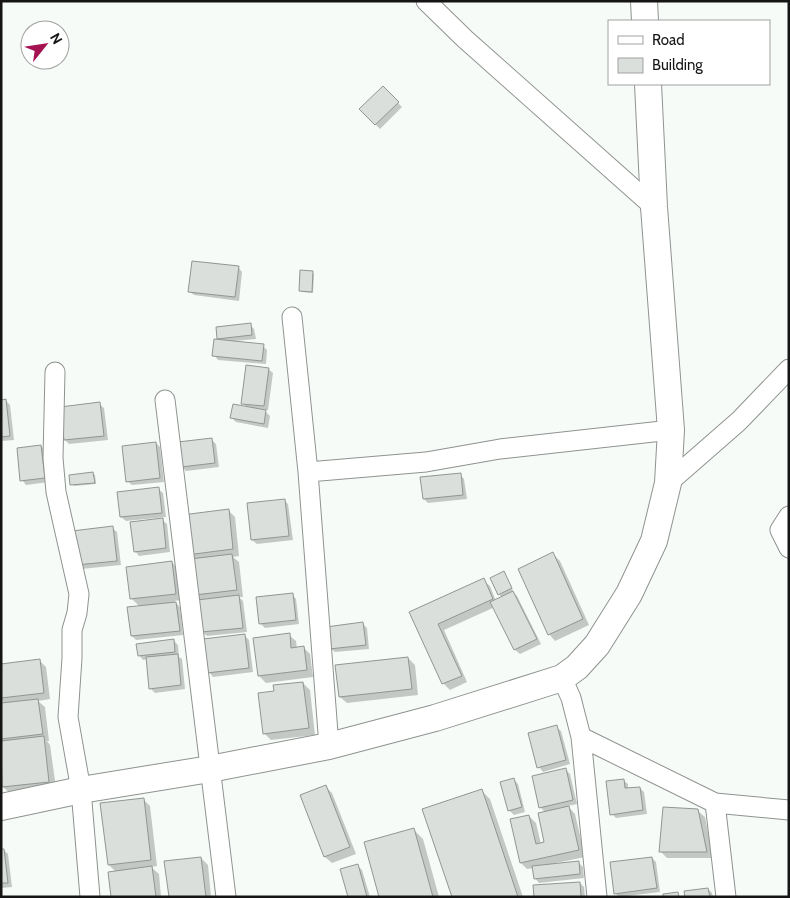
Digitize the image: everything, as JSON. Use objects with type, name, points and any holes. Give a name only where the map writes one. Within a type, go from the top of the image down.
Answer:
[{"type":"main road","points":[[644,1],[644,20]]},
{"type":"main road","points":[[1,807],[81,790],[210,769],[329,746],[435,718],[562,678],[577,668],[597,644],[629,594],[654,541],[668,482],[671,430],[654,207],[648,85]]},
{"type":"street","points":[[426,1],[465,39],[654,207]]},
{"type":"street","points":[[292,317],[308,472],[329,746]]},
{"type":"street","points":[[668,482],[739,421],[789,368]]},
{"type":"street","points":[[55,372],[53,458],[56,492],[79,594],[77,613],[72,630],[68,717],[81,790],[90,897]]},
{"type":"street","points":[[165,400],[226,897]]},
{"type":"street","points":[[308,472],[426,462],[500,449],[671,430]]},
{"type":"street","points":[[789,516],[780,530],[789,548]]},
{"type":"street","points":[[562,678],[571,698],[581,737],[597,897]]},
{"type":"street","points":[[581,737],[715,803],[789,810]]},
{"type":"street","points":[[715,803],[726,897]]},
{"type":"building","points":[[383,86],[399,102],[375,125],[359,109]]},
{"type":"building","points":[[192,261],[239,266],[235,297],[188,292]]},
{"type":"building","points":[[300,270],[313,271],[312,292],[299,291]]},
{"type":"building","points":[[251,323],[252,335],[217,339],[216,327]]},
{"type":"building","points":[[214,339],[264,344],[262,361],[212,356]]},
{"type":"building","points":[[246,365],[269,368],[264,406],[241,404]]},
{"type":"building","points":[[6,399],[10,436],[1,437],[1,400]]},
{"type":"building","points":[[100,402],[104,436],[64,440],[60,407]]},
{"type":"building","points":[[233,404],[266,410],[264,424],[230,418]]},
{"type":"building","points":[[212,438],[215,463],[181,467],[178,442]]},
{"type":"building","points":[[156,442],[160,478],[126,482],[122,446]]},
{"type":"building","points":[[41,445],[45,478],[20,481],[17,448]]},
{"type":"building","points":[[93,472],[95,483],[70,485],[69,475]]},
{"type":"building","points":[[461,473],[463,495],[423,499],[420,477]]},
{"type":"building","points":[[159,487],[162,513],[120,517],[117,492]]},
{"type":"building","points":[[285,499],[289,536],[251,540],[247,503]]},
{"type":"building","points":[[229,509],[233,549],[187,555],[182,515]]},
{"type":"building","points":[[163,518],[166,548],[134,552],[130,522]]},
{"type":"building","points":[[113,526],[117,561],[76,565],[72,531]]},
{"type":"building","points":[[553,552],[583,619],[548,635],[518,569]]},
{"type":"building","points":[[232,554],[237,590],[195,595],[190,559]]},
{"type":"building","points":[[172,561],[176,594],[130,599],[126,567]]},
{"type":"building","points":[[504,571],[512,588],[498,595],[490,578]]},
{"type":"building","points":[[484,578],[493,599],[438,624],[462,676],[442,684],[409,612]]},
{"type":"building","points":[[513,591],[537,639],[514,650],[490,602]]},
{"type":"building","points":[[293,593],[296,620],[259,624],[256,597]]},
{"type":"building","points":[[239,595],[243,628],[201,632],[197,600]]},
{"type":"building","points":[[176,602],[180,631],[131,636],[127,607]]},
{"type":"building","points":[[363,622],[366,645],[329,649],[326,627]]},
{"type":"building","points":[[290,633],[291,648],[304,646],[307,670],[258,676],[253,638]]},
{"type":"building","points":[[245,634],[249,668],[207,673],[203,639]]},
{"type":"building","points":[[174,639],[175,652],[138,656],[136,644]]},
{"type":"building","points":[[178,654],[181,685],[149,689],[146,657]]},
{"type":"building","points":[[408,657],[412,689],[339,697],[335,665]]},
{"type":"building","points":[[40,659],[44,693],[1,698],[1,664]]},
{"type":"building","points":[[303,682],[309,728],[263,734],[258,693],[274,691],[273,685]]},
{"type":"building","points":[[38,699],[43,734],[1,739],[1,703]]},
{"type":"building","points":[[557,725],[566,760],[537,768],[528,733]]},
{"type":"building","points":[[44,736],[49,782],[2,787],[1,741]]},
{"type":"building","points":[[566,768],[573,800],[539,808],[532,776]]},
{"type":"building","points":[[514,778],[522,807],[508,811],[500,782]]},
{"type":"building","points":[[624,779],[625,788],[640,787],[643,810],[610,815],[606,781]]},
{"type":"building","points":[[326,785],[350,847],[324,857],[300,795]]},
{"type":"building","points":[[482,789],[518,897],[452,897],[422,809]]},
{"type":"building","points":[[144,798],[151,860],[108,865],[100,803]]},
{"type":"building","points":[[569,806],[579,850],[520,863],[510,819],[529,815],[536,844],[544,842],[538,813]]},
{"type":"building","points":[[663,807],[698,809],[707,852],[659,852]]},
{"type":"building","points":[[414,828],[433,897],[379,897],[364,842]]},
{"type":"building","points":[[1,849],[4,849],[8,883],[1,883]]},
{"type":"building","points":[[201,857],[206,897],[169,897],[164,861]]},
{"type":"building","points":[[652,857],[657,888],[614,894],[610,862]]},
{"type":"building","points":[[579,861],[580,874],[534,879],[532,866]]},
{"type":"building","points":[[358,864],[367,897],[348,897],[340,869]]},
{"type":"building","points":[[152,866],[156,897],[111,897],[108,872]]},
{"type":"building","points":[[580,882],[581,897],[534,897],[533,885]]},
{"type":"building","points":[[708,888],[710,897],[685,897],[684,891]]},
{"type":"building","points":[[678,892],[679,897],[663,897],[663,894]]}]
